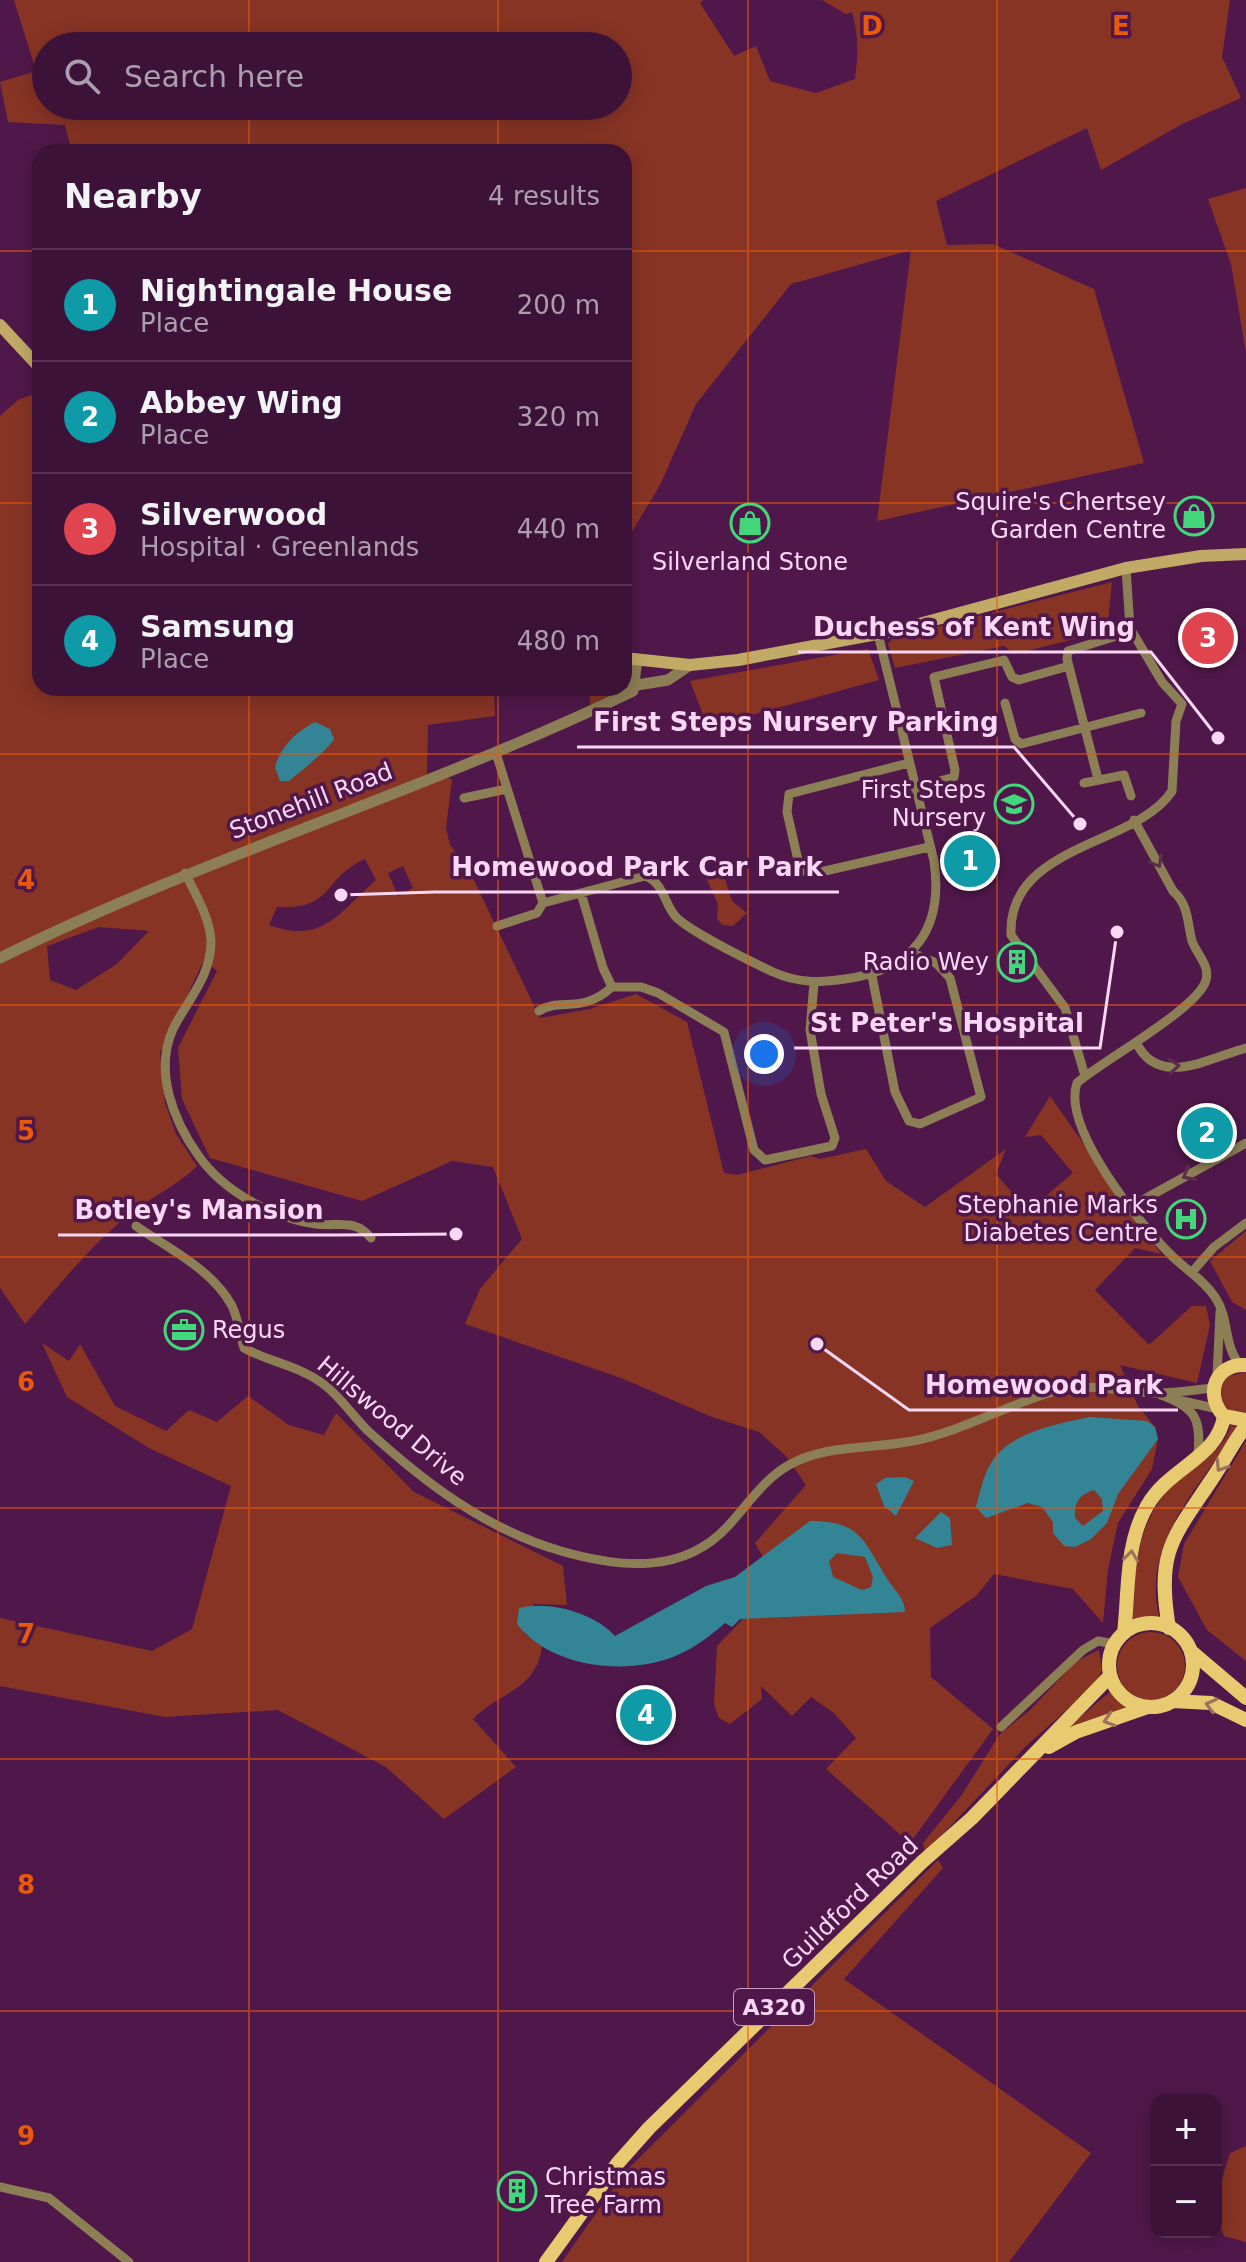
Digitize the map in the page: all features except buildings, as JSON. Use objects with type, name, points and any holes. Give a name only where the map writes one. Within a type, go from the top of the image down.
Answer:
[{"type":"main road","points":[[0,325],[32,359]]},
{"type":"main road","points":[[632,659],[690,665],[738,660],[878,634],[1126,568],[1201,556],[1246,554]]},
{"type":"main road","points":[[1149,1707],[1125,1698],[1110,1676],[1109,1663],[1120,1639],[1135,1531],[1147,1505],[1164,1482],[1215,1444],[1221,1412],[1215,1383],[1229,1367],[1243,1365]]},
{"type":"main road","points":[[1221,1412],[1246,1420]]},
{"type":"main road","points":[[1246,1426],[1180,1524],[1165,1557],[1162,1592],[1169,1628],[1246,1698]]},
{"type":"main road","points":[[1120,1639],[1150,1624],[1169,1628]]},
{"type":"main road","points":[[1172,1701],[1191,1678],[1192,1652]]},
{"type":"main road","name":"Guildford Road","points":[[546,2262],[617,2164],[649,2128],[1032,1758],[1110,1676]]},
{"type":"main road","name":"A320","points":[[1149,1707],[1172,1701],[1211,1703],[1246,1720]]},
{"type":"main road","name":"Guildford Road","points":[[1032,1758],[1070,1735],[1149,1707]]},
{"type":"street","points":[[1085,1076],[1065,1008],[1011,935],[1014,907],[1022,891],[1059,858],[1161,804],[1172,791],[1176,721],[1182,704],[1162,682],[1130,628],[1126,568]]},
{"type":"street","points":[[1098,779],[1069,666],[1068,651],[1072,646],[1123,634],[1130,628]]},
{"type":"street","points":[[497,926],[537,913],[543,903],[645,876],[653,878],[678,918],[774,972],[814,983],[872,976],[912,953],[928,926],[937,898],[929,847],[878,634]]},
{"type":"street","points":[[915,788],[954,777],[934,677],[1004,660],[1012,677],[1019,680],[1069,666]]},
{"type":"street","name":"Stonehill Road","points":[[632,691],[637,685],[668,680],[690,665]]},
{"type":"street","points":[[632,666],[637,685]]},
{"type":"street","name":"Stonehill Road","points":[[0,958],[86,915],[185,873],[496,753],[623,696]]},
{"type":"street","points":[[1005,703],[1015,739],[1021,744],[1141,713]]},
{"type":"street","points":[[496,753],[543,903]]},
{"type":"street","points":[[909,763],[789,794],[787,812],[800,869],[812,874],[929,847]]},
{"type":"street","points":[[1084,783],[1124,775],[1131,796]]},
{"type":"street","points":[[464,798],[507,789]]},
{"type":"street","points":[[1134,820],[1173,891],[1184,900],[1194,946],[1207,967],[1206,982],[1199,993],[1136,1042],[1085,1076],[1074,1092],[1074,1111],[1130,1207],[1170,1254],[1193,1271],[1220,1309],[1227,1323],[1229,1348],[1243,1365]]},
{"type":"street","points":[[185,873],[204,913],[211,939],[202,982],[173,1030],[166,1053],[167,1086],[178,1123],[218,1179],[250,1199],[302,1221],[350,1224],[363,1228],[371,1238]]},
{"type":"street","points":[[581,893],[603,968],[612,987]]},
{"type":"street","points":[[872,976],[895,1092],[909,1121],[920,1124],[981,1097],[950,978],[939,965],[912,953]]},
{"type":"street","points":[[539,1011],[551,1005],[581,1006],[612,987],[641,987],[658,993],[724,1032],[754,1150],[760,1158],[770,1160],[832,1146],[835,1138],[821,1094],[810,1030],[814,983]]},
{"type":"street","points":[[1136,1042],[1142,1056],[1153,1066],[1167,1069],[1246,1048]]},
{"type":"street","points":[[1130,1207],[1246,1143]]},
{"type":"street","points":[[1193,1271],[1214,1247],[1246,1223]]},
{"type":"street","name":"Hillswood Drive","points":[[136,1226],[206,1274],[222,1290],[233,1309],[244,1348],[289,1364],[329,1388],[371,1433],[437,1490],[513,1533],[559,1550],[603,1561],[635,1565],[671,1562],[699,1551],[727,1527],[755,1493],[787,1466],[809,1456],[928,1438],[1057,1390],[1089,1386],[1156,1393],[1221,1412]]},
{"type":"street","points":[[1215,1383],[1220,1309]]},
{"type":"street","name":"Hillswood Drive","points":[[1156,1393],[1215,1383]]},
{"type":"street","name":"Hillswood Drive","points":[[1174,1400],[1195,1416],[1200,1429],[1198,1455]]},
{"type":"street","points":[[1001,1727],[1024,1709],[1083,1650],[1098,1641],[1120,1639]]},
{"type":"street","points":[[0,2187],[49,2198],[129,2262]]},
{"type":"shaded area","points":[[14,0],[703,0],[700,3],[734,56],[756,46],[770,81],[816,93],[855,79],[857,62],[857,37],[852,12],[846,14],[822,0],[1230,0],[1222,57],[1241,98],[1182,124],[1101,170],[1087,128],[936,201],[947,245],[993,244],[1094,289],[1144,463],[877,521],[911,250],[791,284],[696,404],[660,485],[632,532],[632,144],[70,144],[65,125],[8,122],[0,82],[32,72],[32,120],[632,120],[632,32],[32,32],[32,58]]},
{"type":"shaded area","points":[[1246,188],[1246,353],[1231,264],[1208,199]]},
{"type":"shaded area","points":[[32,395],[32,696],[494,696],[495,716],[428,725],[427,774],[452,779],[446,828],[450,845],[468,868],[540,1018],[590,1009],[636,994],[687,1022],[724,1173],[737,1175],[811,1156],[820,1159],[866,1149],[886,1181],[925,1207],[1006,1149],[996,1174],[1028,1211],[1073,1173],[1041,1135],[1025,1137],[1050,1096],[1161,1254],[1135,1248],[1095,1290],[1149,1345],[1192,1306],[1206,1306],[1210,1325],[1197,1383],[1120,1365],[1138,1406],[1155,1427],[1158,1439],[1152,1469],[1118,1523],[1108,1569],[1103,1623],[1073,1589],[994,1574],[976,1596],[930,1628],[931,1677],[993,1729],[910,1843],[826,1769],[856,1738],[834,1713],[811,1697],[792,1716],[761,1686],[762,1699],[730,1724],[719,1718],[714,1704],[717,1646],[743,1619],[795,1615],[755,1543],[806,1485],[786,1456],[759,1432],[712,1417],[621,1378],[465,1324],[480,1289],[522,1239],[493,1167],[452,1161],[362,1201],[210,1158],[182,1099],[178,1048],[217,971],[204,960],[160,1053],[165,1103],[176,1134],[197,1166],[121,1221],[25,1324],[0,1288],[0,416],[18,400]],"holes":[[[365,859],[376,880],[329,922],[304,931],[269,925],[277,907],[296,907],[319,898],[341,875]],[[403,866],[413,888],[398,896],[388,873]],[[99,927],[149,931],[117,964],[76,990],[50,980],[47,946]]]},
{"type":"shaded area","points":[[1112,582],[1107,631],[1014,654],[1004,646],[895,668],[888,644],[893,638]]},
{"type":"shaded area","points":[[868,649],[879,680],[708,727],[690,681]]},
{"type":"shaded area","points":[[589,696],[610,696],[590,705]]},
{"type":"shaded area","points":[[315,722],[330,729],[334,739],[289,781],[280,781],[275,767],[285,746]]},
{"type":"shaded area","points":[[710,870],[724,876],[732,901],[747,913],[733,926],[723,925],[717,919],[718,904],[703,871]]},
{"type":"shaded area","points":[[1246,1231],[1246,1310],[1232,1302],[1210,1261]]},
{"type":"shaded area","points":[[42,1343],[69,1361],[80,1344],[115,1406],[166,1431],[189,1410],[217,1422],[248,1396],[289,1425],[324,1435],[336,1413],[414,1492],[563,1566],[567,1605],[534,1604],[525,1634],[542,1646],[533,1672],[473,1719],[516,1767],[444,1819],[386,1767],[278,1710],[165,1717],[0,1686],[0,1618],[152,1651],[192,1629],[231,1486],[149,1448],[67,1397]]},
{"type":"shaded area","points":[[1246,1372],[1246,1413],[1230,1411],[1222,1398],[1223,1385],[1229,1376]]},
{"type":"shaded area","points":[[1090,1417],[1147,1421],[1155,1427],[1158,1439],[1118,1494],[1107,1523],[1091,1539],[1075,1547],[1064,1546],[1053,1533],[1053,1522],[1042,1507],[1028,1503],[986,1518],[976,1507],[987,1471],[1001,1450],[1037,1430]],"holes":[[[1094,1490],[1102,1499],[1103,1511],[1083,1526],[1075,1518],[1078,1500]]]},
{"type":"shaded area","points":[[1231,1425],[1238,1428],[1176,1518],[1165,1542],[1158,1567],[1156,1593],[1160,1620],[1130,1625],[1138,1557],[1146,1526],[1164,1495],[1219,1447]]},
{"type":"shaded area","points":[[1246,1441],[1246,1661],[1207,1630],[1178,1577],[1184,1544]]},
{"type":"shaded area","points":[[905,1477],[914,1481],[896,1516],[884,1506],[876,1484],[885,1478]]},
{"type":"shaded area","points":[[941,1512],[950,1518],[952,1545],[937,1548],[915,1538]]},
{"type":"shaded area","points":[[810,1521],[828,1522],[852,1530],[867,1545],[901,1599],[905,1612],[740,1619],[732,1627],[725,1623],[680,1654],[633,1666],[589,1664],[568,1658],[531,1639],[517,1624],[519,1608],[557,1607],[596,1621],[615,1636],[706,1586],[735,1577]],"holes":[[[837,1553],[865,1557],[873,1577],[871,1587],[862,1590],[833,1577],[829,1561]]]},
{"type":"shaded area","points":[[1151,1632],[1175,1642],[1185,1666],[1175,1690],[1151,1700],[1127,1690],[1117,1666],[1127,1642]]},
{"type":"shaded area","points":[[1099,1650],[1102,1670],[1096,1684],[1027,1745],[925,1853],[923,1843],[961,1796],[1000,1734],[1029,1711],[1077,1661]]},
{"type":"shaded area","points":[[1110,1692],[1127,1709],[1073,1729],[1068,1727]]},
{"type":"shaded area","points":[[938,1860],[943,1868],[844,1979],[1091,2153],[1009,2262],[562,2262],[624,2173]]},
{"type":"shaded area","points":[[1246,2146],[1246,2242],[1224,2236],[1222,2231],[1222,2180],[1230,2153]]},
{"type":"place","name":"Squire's Chertsey Garden Centre","points":[[1194,516]]},
{"type":"place","name":"Silverland Stone","points":[[750,523]]},
{"type":"place","name":"Silverwood","points":[[1208,638]]},
{"type":"place","name":"Duchess of Kent Wing","points":[[1218,738]]},
{"type":"place","name":"First Steps Nursery","points":[[1014,804]]},
{"type":"place","name":"First Steps Nursery Parking","points":[[1080,824]]},
{"type":"place","name":"Nightingale House","points":[[970,861]]},
{"type":"place","name":"Homewood Park Car Park","points":[[341,895]]},
{"type":"place","name":"St Peter's Hospital","points":[[1117,932]]},
{"type":"place","name":"Radio Wey","points":[[1017,962]]},
{"type":"place","name":"Abbey Wing","points":[[1207,1133]]},
{"type":"place","name":"Stephanie Marks Diabetes Centre","points":[[1186,1219]]},
{"type":"place","name":"Botley's Mansion","points":[[456,1234]]},
{"type":"place","name":"Regus","points":[[184,1330]]},
{"type":"place","name":"Homewood Park","points":[[817,1344]]},
{"type":"place","name":"Samsung","points":[[646,1715]]},
{"type":"place","name":"Christmas Tree Farm","points":[[517,2191]]}]
